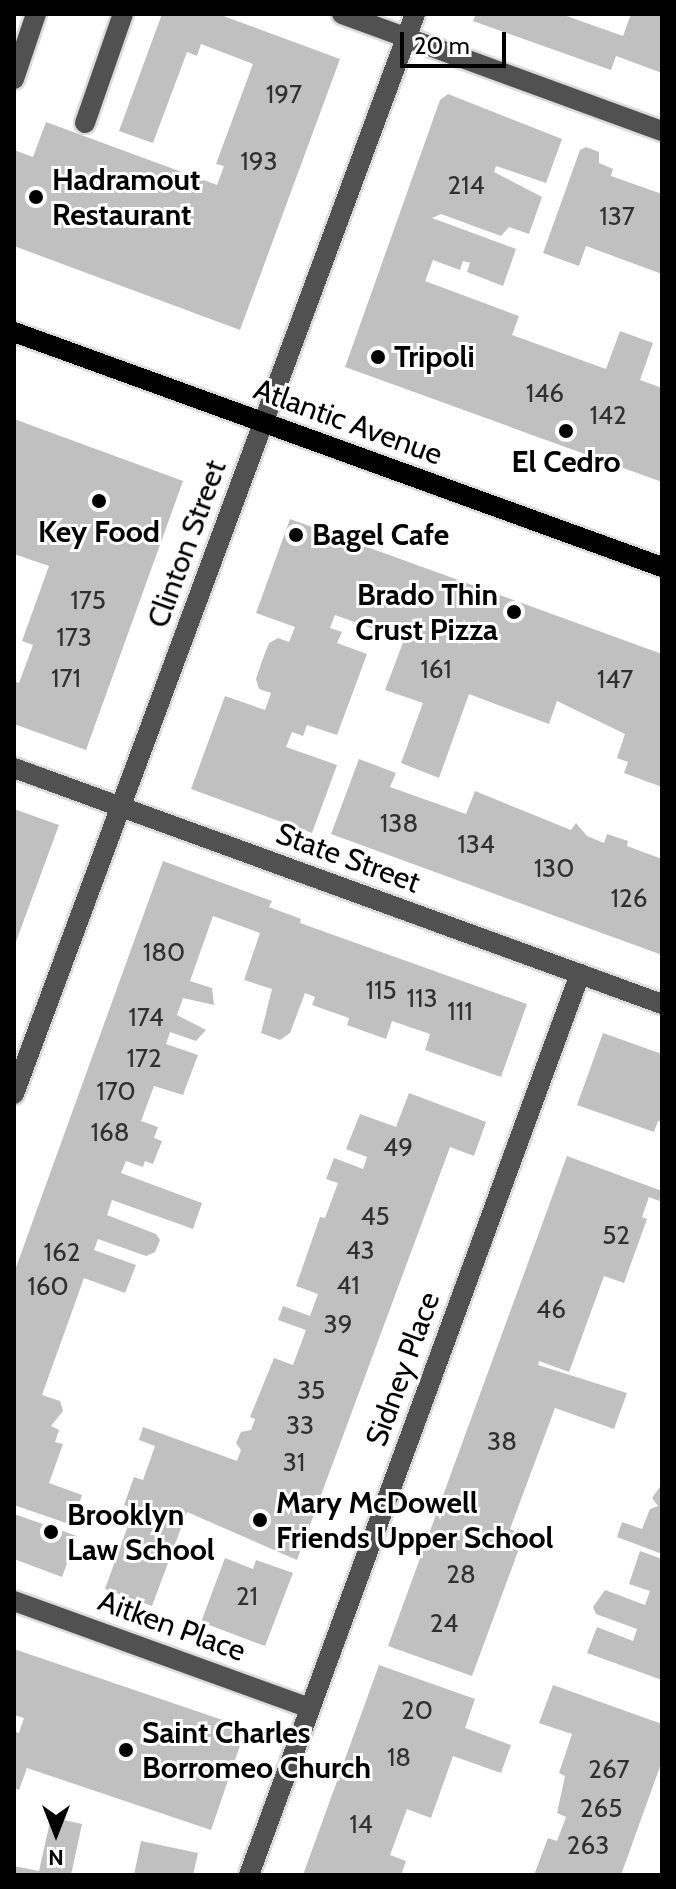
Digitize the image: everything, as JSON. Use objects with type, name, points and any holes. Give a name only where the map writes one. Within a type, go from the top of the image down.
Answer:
[{"type":"main road","name":"Atlantic Avenue","points":[[14,332],[662,567]]},
{"type":"street","points":[[14,79],[36,14]]},
{"type":"street","points":[[85,123],[123,14]]},
{"type":"street","points":[[342,14],[662,131]]},
{"type":"street","name":"Clinton Street","points":[[14,1094],[415,14]]},
{"type":"street","name":"State Street","points":[[14,768],[662,1004]]},
{"type":"street","name":"Sidney Place","points":[[249,1875],[580,974]]},
{"type":"street","name":"Aitken Place","points":[[14,1601],[310,1708]]},
{"type":"building","points":[[162,14],[218,14],[340,59],[240,330],[14,246],[14,150],[33,157],[46,122],[217,185],[224,166],[216,164],[253,64],[201,44],[197,56],[187,52],[153,143],[119,131]]},
{"type":"building","points":[[476,14],[561,14],[623,36],[631,14],[662,14],[662,73],[616,56],[611,70],[473,21]]},
{"type":"building","points":[[448,94],[562,139],[546,183],[496,166],[494,172],[542,197],[529,234],[509,227],[501,236],[441,214],[432,218],[516,249],[503,286],[467,272],[470,263],[463,261],[460,270],[433,260],[425,281],[519,316],[512,335],[606,369],[620,331],[653,343],[640,380],[662,388],[662,482],[345,367],[440,100]]},
{"type":"building","points":[[586,147],[599,152],[599,163],[613,169],[611,176],[662,194],[662,274],[586,246],[579,266],[543,253],[580,150]]},
{"type":"building","points":[[14,419],[183,481],[86,750],[14,724],[14,681],[19,683],[33,645],[22,641],[49,566],[14,554]]},
{"type":"building","points":[[290,519],[662,654],[662,787],[624,773],[628,762],[617,758],[625,734],[557,701],[549,724],[469,694],[439,778],[401,763],[423,703],[385,690],[404,640],[335,615],[330,628],[342,632],[337,643],[367,654],[337,735],[307,725],[303,736],[292,732],[286,747],[337,765],[312,833],[191,789],[225,696],[265,710],[271,693],[259,689],[256,679],[262,661],[269,643],[278,638],[289,642],[295,627],[256,613]]},
{"type":"building","points":[[359,759],[396,773],[390,787],[466,814],[475,791],[571,830],[576,823],[587,836],[604,843],[607,834],[628,841],[627,846],[662,859],[662,955],[331,834]]},
{"type":"building","points":[[14,809],[59,825],[14,947]]},
{"type":"building","points":[[163,861],[272,901],[269,907],[301,919],[300,923],[527,1004],[501,1077],[425,1050],[430,1034],[392,1021],[386,1039],[347,1025],[349,1018],[312,1005],[315,997],[305,993],[290,1033],[280,1040],[261,1033],[272,989],[244,980],[260,933],[213,916],[190,981],[212,988],[214,1005],[183,998],[177,1015],[206,1030],[196,1041],[170,1032],[166,1044],[198,1055],[183,1095],[154,1086],[141,1121],[158,1127],[154,1138],[162,1141],[153,1164],[145,1161],[143,1167],[126,1161],[121,1173],[202,1203],[193,1229],[112,1200],[107,1215],[156,1234],[160,1240],[155,1252],[146,1256],[98,1239],[94,1250],[136,1265],[125,1293],[84,1278],[42,1395],[60,1401],[63,1411],[51,1426],[59,1430],[55,1442],[63,1444],[49,1483],[82,1495],[72,1525],[14,1505],[14,1273]]},
{"type":"building","points":[[603,1033],[662,1054],[662,1123],[658,1121],[654,1132],[577,1105]]},
{"type":"building","points":[[409,1093],[486,1122],[474,1156],[450,1147],[297,1560],[187,1512],[152,1606],[105,1589],[134,1509],[124,1505],[134,1477],[143,1480],[155,1446],[139,1440],[143,1427],[237,1461],[241,1450],[236,1443],[241,1432],[251,1430],[255,1419],[250,1417],[274,1358],[293,1365],[306,1330],[278,1320],[283,1306],[310,1316],[318,1294],[296,1286],[320,1217],[325,1218],[338,1183],[326,1179],[334,1158],[363,1169],[367,1157],[346,1149],[360,1114],[396,1127]]},
{"type":"building","points":[[567,1156],[662,1191],[659,1201],[649,1197],[642,1217],[647,1219],[624,1283],[604,1276],[569,1372],[539,1361],[538,1365],[627,1393],[614,1429],[555,1408],[510,1529],[524,1535],[472,1676],[388,1646]]},
{"type":"building","points":[[662,1484],[662,1554],[617,1537],[622,1522],[642,1529],[650,1509],[658,1506],[652,1498]]},
{"type":"building","points":[[14,1514],[77,1536],[62,1577],[14,1559]]},
{"type":"building","points":[[640,1551],[662,1559],[662,1680],[587,1653],[597,1627],[633,1641],[637,1629],[596,1614],[593,1607],[605,1590],[645,1605],[650,1591],[629,1584]]},
{"type":"building","points":[[225,1558],[253,1569],[256,1560],[293,1573],[265,1646],[201,1622]]},
{"type":"building","name":"Saint Charles Borromeo Church","points":[[14,1649],[246,1728],[211,1830],[27,1768],[19,1790],[14,1788],[14,1731],[19,1733],[24,1718],[14,1715]]},
{"type":"building","points":[[379,1665],[475,1699],[465,1728],[511,1745],[501,1773],[453,1756],[431,1818],[407,1809],[390,1855],[406,1861],[401,1875],[303,1875]]},
{"type":"building","points":[[553,1685],[662,1724],[662,1761],[621,1875],[534,1875],[548,1838],[557,1841],[566,1817],[557,1813],[565,1776],[559,1773],[572,1734],[539,1723]]},
{"type":"building","points":[[51,1817],[82,1824],[71,1875],[14,1875],[14,1866],[39,1871]]},
{"type":"building","points":[[141,1841],[198,1853],[193,1875],[134,1875]]},
{"type":"place","name":"Hadramout Restaurant","points":[[36,197]]},
{"type":"place","name":"Tripoli","points":[[378,357]]},
{"type":"place","name":"El Cedro","points":[[566,431]]},
{"type":"place","name":"Key Food","points":[[99,501]]},
{"type":"place","name":"Bagel Cafe","points":[[296,535]]},
{"type":"place","name":"Brado Thin Crust Pizza","points":[[514,612]]},
{"type":"place","name":"Mary McDowell Friends Upper School","points":[[260,1520]]},
{"type":"place","name":"Brooklyn Law School","points":[[51,1532]]},
{"type":"place","name":"Saint Charles Borromeo Church","points":[[126,1750]]}]
